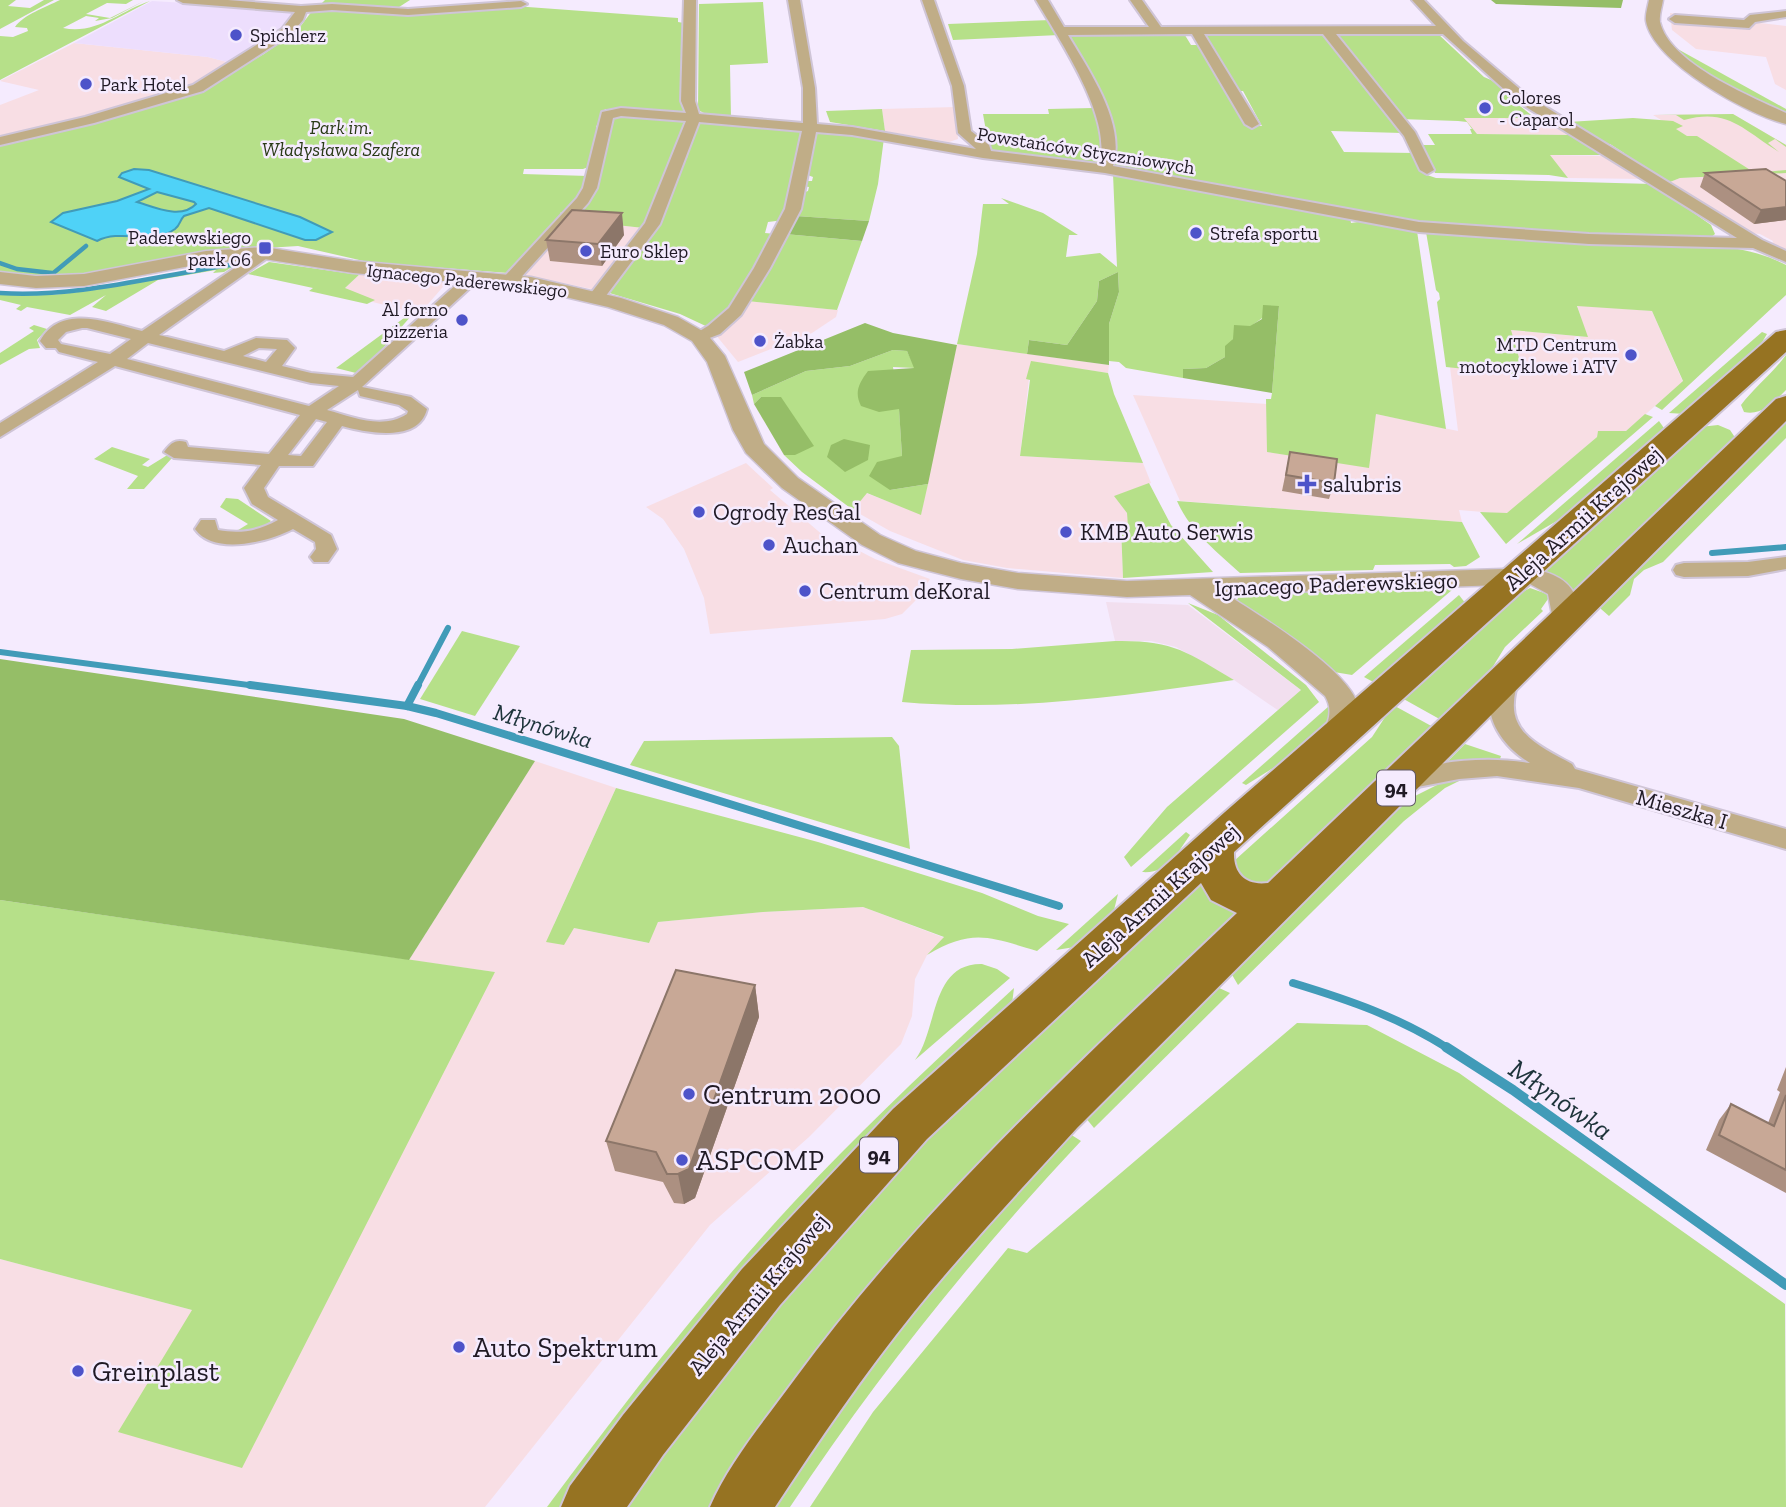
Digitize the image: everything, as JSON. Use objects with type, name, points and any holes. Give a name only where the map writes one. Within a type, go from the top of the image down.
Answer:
[{"type":"main road","name":"Aleja Armii Krajowej","points":[[591,1507],[643,1435],[744,1307],[858,1178],[956,1080],[1214,846],[1786,338]]},
{"type":"main road","name":"94","points":[[740,1507],[864,1334],[972,1206],[1060,1113],[1786,405]]},
{"type":"main road","points":[[1707,408],[1761,429]]},
{"type":"main road","points":[[1214,846],[1212,866],[1217,879],[1230,890],[1252,901],[1265,901],[1285,895]]},
{"type":"street","points":[[183,0],[301,9],[332,7],[408,12],[521,4]]},
{"type":"street","points":[[596,297],[652,224],[694,118],[688,101],[690,0]]},
{"type":"street","points":[[699,337],[714,330],[735,311],[788,222],[810,126],[809,88],[794,0]]},
{"type":"street","points":[[928,0],[958,86],[963,127],[965,132],[984,148],[984,154]]},
{"type":"street","points":[[1042,0],[1095,97],[1107,128],[1111,155],[1105,169]]},
{"type":"street","points":[[1136,0],[1157,30]]},
{"type":"street","points":[[1418,0],[1444,30],[1523,99],[1756,243],[1786,257]]},
{"type":"street","points":[[1656,0],[1651,15],[1666,48],[1693,70],[1786,119]]},
{"type":"street","points":[[0,141],[198,88],[286,32],[299,18],[301,9]]},
{"type":"street","points":[[1675,19],[1749,24],[1750,19],[1756,17],[1786,14]]},
{"type":"street","points":[[1059,31],[1444,30]]},
{"type":"street","points":[[1327,31],[1410,135],[1427,170]]},
{"type":"street","points":[[1657,31],[1693,55],[1786,106]]},
{"type":"street","points":[[1197,32],[1252,124]]},
{"type":"street","name":"Powstańców Styczniowych","points":[[510,280],[583,200],[590,188],[607,115],[621,112],[810,126],[984,154],[1105,169],[1419,227],[1589,239],[1756,243]]},
{"type":"street","points":[[0,431],[113,360],[264,253]]},
{"type":"street","name":"Ignacego Paderewskiego","points":[[0,278],[36,282],[77,281],[206,257],[264,253],[353,267],[510,280],[596,297],[660,317],[699,337],[717,361],[744,430],[754,448],[790,483],[871,540],[919,560],[999,578],[1127,589],[1540,578],[1561,591],[1566,601],[1566,620]]},
{"type":"street","points":[[321,557],[328,543],[254,494],[257,481],[312,412],[361,387],[474,277]]},
{"type":"street","points":[[79,323],[95,324],[147,337],[311,378],[361,387],[412,403],[418,409],[416,417],[397,427],[380,429],[59,346],[49,341],[52,333],[60,328],[79,323]]},
{"type":"street","points":[[226,357],[256,342],[281,344],[286,348],[285,354],[269,368]]},
{"type":"street","points":[[294,479],[339,418]]},
{"type":"street","points":[[179,446],[174,452],[306,462]]},
{"type":"street","points":[[208,524],[205,529],[211,534],[245,539],[274,533],[294,519]]},
{"type":"street","points":[[1684,570],[1748,569],[1786,563]]},
{"type":"street","name":"Ignacego Paderewskiego","points":[[1197,588],[1251,622],[1327,680],[1339,693],[1345,709],[1345,719],[1335,738]]},
{"type":"street","name":"Mieszka I","points":[[1506,680],[1502,712],[1509,732],[1535,755],[1579,779]]},
{"type":"street","name":"Mieszka I","points":[[1402,781],[1459,769],[1497,767],[1579,779],[1786,839]]},
{"type":"shaded area","points":[[152,1],[287,9],[293,11],[294,15],[287,26],[231,63],[208,57],[74,43]]},
{"type":"shaded area","points":[[1670,13],[1786,26],[1786,90],[1775,84],[1766,57],[1696,49],[1672,30]]},
{"type":"shaded area","points":[[74,43],[208,57],[231,63],[193,87],[0,138],[0,105],[39,90],[0,81]]},
{"type":"shaded area","points":[[956,107],[958,139],[949,142],[885,131],[882,109]]},
{"type":"shaded area","points":[[1733,114],[1786,145],[1786,250],[1772,245],[1773,241],[1760,234],[1750,233],[1670,182],[1680,178],[1725,176],[1699,144],[1653,115]]},
{"type":"shaded area","points":[[1463,118],[1545,118],[1571,135],[1477,134]]},
{"type":"shaded area","points":[[1549,155],[1607,156],[1644,179],[1568,178]]},
{"type":"shaded area","points":[[569,220],[644,228],[596,290],[520,274]]},
{"type":"shaded area","points":[[360,274],[448,281],[422,311],[411,312],[373,302],[345,288]]},
{"type":"shaded area","points":[[747,301],[838,310],[836,317],[812,333],[738,362],[715,334]]},
{"type":"shaded area","points":[[1577,305],[1652,311],[1683,382],[1626,431],[1598,432],[1597,437],[1507,514],[1459,510],[1462,522],[1180,501],[1133,395],[1267,404],[1268,452],[1368,467],[1376,414],[1458,431],[1450,367],[1511,330],[1587,337]]},
{"type":"shaded area","points":[[957,344],[1109,365],[1108,373],[1031,362],[1020,456],[1143,463],[1151,483],[1115,496],[1127,513],[1129,528],[1121,527],[1123,578],[1007,568],[963,560],[890,531],[853,510],[866,493],[921,514]]},
{"type":"shaded area","points":[[746,463],[773,488],[770,490],[831,542],[838,540],[875,559],[930,579],[917,599],[902,614],[885,619],[710,634],[704,598],[684,549],[663,519],[646,507]]},
{"type":"shaded area","points":[[1106,602],[1188,605],[1301,690],[1279,711],[1234,680],[1176,647],[1151,641],[1115,641]]},
{"type":"shaded area","points":[[535,761],[616,788],[554,924],[648,943],[658,922],[763,912],[863,907],[945,938],[927,955],[915,979],[912,1016],[901,1044],[809,1137],[710,1225],[485,1507],[0,1507],[0,1259],[192,1310],[495,972],[409,960]]},
{"type":"green space","points":[[0,0],[16,0],[8,6],[30,8],[44,0],[54,0],[0,29]]},
{"type":"green space","points":[[60,0],[133,0],[126,4],[107,3],[86,14],[110,18],[144,1],[112,18],[95,21],[99,18],[86,16],[63,28],[75,29],[108,21],[150,1],[0,80],[0,36],[13,37],[28,31],[27,28],[15,27],[29,15]]},
{"type":"green space","points":[[325,0],[410,0],[396,9],[321,4]]},
{"type":"green space","points":[[1491,0],[1623,0],[1621,8],[1496,4]]},
{"type":"green space","points":[[763,2],[768,63],[730,65],[731,118],[712,117],[698,110],[699,4]]},
{"type":"green space","name":"Park im. Władysława Szafera","points":[[514,6],[678,18],[678,22],[684,23],[681,50],[687,56],[685,115],[605,109],[596,127],[598,134],[591,166],[583,169],[524,169],[523,174],[588,176],[586,187],[571,207],[560,213],[562,216],[508,273],[368,262],[298,246],[205,252],[104,273],[38,277],[0,272],[0,143],[215,82],[264,54],[297,31],[312,11],[328,7],[379,12]]},
{"type":"green space","points":[[1051,20],[1059,35],[953,40],[948,24]]},
{"type":"green space","points":[[1183,32],[1191,45],[1202,45],[1249,126],[1262,126],[1243,91],[1240,91],[1204,36],[1322,34],[1402,133],[1331,131],[1344,152],[1415,153],[1424,174],[1436,178],[1652,184],[1711,225],[1715,234],[1710,238],[1579,236],[1386,220],[1380,213],[1371,214],[1121,171],[1112,166],[1114,152],[1066,36],[1071,33]]},
{"type":"green space","points":[[1336,33],[1437,33],[1484,77],[1513,97],[1510,98],[1535,118],[1464,118],[1477,134],[1571,135],[1603,155],[1550,155],[1568,178],[1549,175],[1435,173],[1420,145],[1435,145],[1428,134],[1472,134],[1472,129],[1467,122],[1400,119],[1334,36]]},
{"type":"green space","points":[[1665,42],[1786,109],[1786,112],[1709,77]]},
{"type":"green space","points":[[1093,108],[1098,119],[1104,163],[1098,165],[993,153],[989,148],[983,114],[1049,114],[1048,109]]},
{"type":"green space","points":[[882,109],[885,131],[830,122],[826,111]]},
{"type":"green space","points":[[1733,114],[1786,145],[1786,147],[1775,139],[1768,143],[1779,152],[1724,119],[1699,117],[1684,120],[1676,115],[1653,115]]},
{"type":"green space","points":[[614,116],[683,119],[690,122],[644,228],[569,220],[590,196]]},
{"type":"green space","points":[[1633,118],[1673,121],[1683,126],[1676,129],[1687,136],[1697,136],[1755,173],[1786,170],[1786,173],[1680,178],[1670,182],[1620,155],[1624,153],[1610,144],[1603,145],[1568,122]]},
{"type":"green space","points":[[698,122],[804,128],[784,220],[768,222],[765,233],[776,234],[732,307],[710,328],[680,314],[606,292],[683,158],[687,158],[689,151],[686,151]]},
{"type":"green space","points":[[813,130],[884,138],[878,184],[869,221],[796,216],[802,193],[808,191],[809,187],[803,186],[804,181],[812,181],[813,177],[805,174]]},
{"type":"green space","points":[[1113,174],[1350,217],[1351,223],[1365,221],[1417,231],[1446,429],[1376,414],[1369,468],[1267,452],[1266,399],[1271,399],[1272,393],[1279,306],[1233,339],[1225,357],[1206,368],[1183,369],[1183,378],[1126,368],[1119,362],[1109,361],[1109,324],[1119,292],[1118,272],[1099,281],[1097,301],[1067,345],[1029,340],[1027,354],[957,344],[977,254],[983,204],[1009,204],[1001,198],[1043,213],[1078,235],[1069,235],[1066,257],[1100,253],[1117,267]]},
{"type":"green space","points":[[796,216],[869,221],[862,241],[785,234]]},
{"type":"green space","points":[[1426,232],[1638,246],[1637,243],[1732,248],[1768,257],[1786,265],[1786,295],[1662,410],[1655,406],[1683,381],[1652,311],[1577,306],[1588,337],[1511,330],[1524,375],[1446,367],[1437,302],[1440,299]]},
{"type":"green space","points":[[785,234],[862,241],[837,310],[747,301],[761,284],[758,283]]},
{"type":"green space","points":[[269,262],[361,273],[345,288],[375,300],[367,304],[309,291],[313,288],[248,274]]},
{"type":"green space","points":[[237,264],[224,272],[213,273],[216,270],[158,280],[106,311],[92,307],[106,295],[70,315],[27,307],[21,311],[16,309],[21,305],[0,300],[0,293],[30,295],[89,291]]},
{"type":"green space","points":[[1118,272],[1119,292],[1109,324],[1109,365],[1027,354],[1029,340],[1067,345],[1097,301],[1099,281]]},
{"type":"green space","points":[[1263,305],[1279,306],[1272,393],[1183,378],[1183,369],[1206,368],[1225,357],[1225,346],[1233,339],[1234,325],[1250,326],[1262,319]]},
{"type":"green space","points":[[406,314],[412,315],[360,374],[336,368],[404,318],[402,317]]},
{"type":"green space","points":[[865,323],[893,333],[957,345],[928,484],[890,490],[869,476],[877,462],[902,456],[899,409],[879,412],[861,406],[858,388],[868,371],[914,368],[907,351],[893,350],[850,366],[806,371],[752,395],[744,372]]},
{"type":"green space","points":[[34,325],[47,329],[37,340],[40,348],[29,349],[0,365],[0,353],[34,331],[29,328]]},
{"type":"green space","points":[[1762,332],[1767,334],[1758,349],[1685,414],[1669,413]]},
{"type":"green space","points":[[893,350],[907,351],[915,368],[893,367],[902,456],[890,490],[928,484],[921,515],[867,493],[853,510],[784,455],[795,455],[761,397],[754,404],[752,395],[806,371],[850,366]]},
{"type":"green space","points":[[1786,355],[1786,390],[1762,410],[1744,412],[1741,405]]},
{"type":"green space","points":[[1031,361],[1108,373],[1143,463],[1020,456],[1030,380],[1026,379]]},
{"type":"green space","points":[[761,397],[781,397],[814,446],[795,455],[784,455],[754,404]]},
{"type":"green space","points":[[1645,414],[1653,417],[1506,544],[1480,512],[1507,513],[1597,437],[1598,431],[1626,431]]},
{"type":"green space","points":[[1786,420],[1786,438],[1663,562],[1644,570],[1634,579],[1630,595],[1609,616],[1601,609],[1601,605]]},
{"type":"green space","points":[[1659,421],[1666,431],[1574,511],[1517,544]]},
{"type":"green space","points":[[1718,425],[1730,430],[1736,439],[1575,592],[1568,585],[1540,571],[1700,427]]},
{"type":"green space","points":[[844,439],[870,445],[868,460],[845,472],[827,457],[831,445]]},
{"type":"green space","points":[[112,447],[150,459],[142,465],[148,467],[169,454],[240,459],[236,463],[172,458],[144,489],[127,489],[138,476],[94,459]]},
{"type":"green space","points":[[1149,483],[1171,525],[1213,572],[1123,578],[1121,526],[1128,527],[1127,513],[1114,496]]},
{"type":"green space","points":[[226,498],[238,499],[271,521],[254,534],[235,532],[248,524],[220,507]]},
{"type":"green space","points":[[1177,501],[1462,522],[1480,557],[1466,566],[1454,567],[1450,564],[1375,565],[1373,570],[1240,573],[1196,531]]},
{"type":"green space","points":[[1441,586],[1452,590],[1352,675],[1334,672],[1237,600],[1240,594],[1246,592]]},
{"type":"green space","points":[[1530,588],[1547,594],[1548,599],[1541,609],[1543,611],[1505,647],[1484,681],[1443,721],[1400,697],[1513,597]]},
{"type":"green space","points":[[1459,595],[1466,604],[1377,684],[1364,677]]},
{"type":"green space","points":[[1188,603],[1218,615],[1306,685],[1319,702],[1131,867],[1124,857],[1167,807],[1301,690]]},
{"type":"green space","points":[[462,631],[520,646],[475,716],[420,699]]},
{"type":"green space","points":[[1115,641],[1151,643],[1178,649],[1234,680],[1110,697],[1027,704],[944,705],[902,702],[911,650],[1012,649]]},
{"type":"green space","points":[[0,659],[404,719],[535,761],[409,960],[0,900]]},
{"type":"green space","points":[[1393,705],[1435,728],[1270,885],[1251,889],[1231,866],[1234,861],[1372,737]]},
{"type":"green space","points":[[1329,706],[1328,724],[1300,751],[1246,785],[1242,783]]},
{"type":"green space","points":[[892,737],[899,746],[910,849],[630,765],[644,741]]},
{"type":"green space","points":[[1465,744],[1501,756],[1499,762],[1445,764]]},
{"type":"green space","points":[[1467,777],[1445,788],[1404,821],[1238,985],[1231,973],[1407,800],[1439,784]]},
{"type":"green space","points":[[616,788],[818,842],[982,893],[1038,916],[1069,924],[1037,951],[993,939],[969,938],[927,955],[944,937],[863,907],[763,912],[658,922],[649,943],[574,928],[564,945],[546,942]]},
{"type":"green space","points":[[1186,832],[1190,835],[1171,861],[1159,870],[1142,872]]},
{"type":"green space","points":[[1201,875],[1243,907],[710,1507],[615,1507],[845,1217]]},
{"type":"green space","points":[[1118,894],[1112,918],[1081,946],[1056,950]]},
{"type":"green space","points":[[0,900],[495,972],[242,1468],[118,1432],[192,1310],[0,1259]]},
{"type":"green space","points":[[982,964],[997,969],[1010,978],[915,1060],[944,986],[953,974],[965,967]]},
{"type":"green space","points":[[1217,987],[1230,993],[1094,1128],[1085,1117]]},
{"type":"green space","points":[[1014,988],[1012,1004],[567,1507],[547,1507],[666,1351],[761,1238],[820,1174]]},
{"type":"green space","points":[[1297,1023],[1367,1025],[1459,1073],[1785,1304],[1786,1507],[810,1507],[873,1412],[1008,1248],[1027,1253]]},
{"type":"green space","points":[[1070,1134],[1081,1141],[1041,1184],[928,1318],[857,1411],[790,1507],[768,1507],[917,1301]]},
{"type":"water","points":[[134,169],[149,170],[300,217],[332,232],[316,240],[305,240],[209,208],[184,216],[175,229],[166,234],[147,237],[116,236],[97,241],[51,222],[63,213],[117,201],[149,189],[119,177],[122,173]],"holes":[[[157,192],[196,204],[190,209],[175,212],[137,202]]]},
{"type":"building","points":[[1766,169],[1786,181],[1786,207],[1761,210],[1705,173]]},
{"type":"building","points":[[572,210],[622,213],[598,244],[546,240]]},
{"type":"building","points":[[1290,452],[1337,459],[1334,483],[1286,475]]},
{"type":"building","name":"Centrum 2000","points":[[676,970],[755,985],[689,1169],[678,1174],[667,1174],[656,1152],[606,1141]]},
{"type":"building","points":[[1786,1095],[1786,1170],[1719,1135],[1731,1104],[1774,1126]]},
{"type":"waterway","points":[[51,275],[86,246]]},
{"type":"waterway","points":[[0,263],[17,269],[52,273]]},
{"type":"waterway","points":[[0,293],[30,294],[89,289],[237,264]]},
{"type":"waterway","points":[[1712,553],[1786,547]]},
{"type":"waterway","points":[[417,687],[448,628]]},
{"type":"waterway","name":"Młynówka","points":[[0,652],[263,687]]},
{"type":"waterway","name":"Młynówka","points":[[250,685],[407,706]]},
{"type":"waterway","points":[[407,706],[418,685]]},
{"type":"waterway","name":"Młynówka","points":[[407,706],[1059,906]]},
{"type":"waterway","name":"Młynówka","points":[[1293,983],[1373,1010],[1449,1049]]},
{"type":"waterway","name":"Młynówka","points":[[1446,1047],[1513,1090],[1786,1285]]},
{"type":"place","name":"Spichlerz","points":[[236,35]]},
{"type":"place","name":"Park Hotel","points":[[86,84]]},
{"type":"place","name":"Colores - Caparol","points":[[1485,108]]},
{"type":"place","name":"Strefa sportu","points":[[1196,233]]},
{"type":"place","name":"Paderewskiego park 06","points":[[265,248]]},
{"type":"place","name":"Euro Sklep","points":[[586,251]]},
{"type":"place","name":"Al forno pizzeria","points":[[462,320]]},
{"type":"place","name":"Żabka","points":[[760,341]]},
{"type":"place","name":"MTD Centrum motocyklowe i ATV","points":[[1631,355]]},
{"type":"place","name":"salubris","points":[[1307,484]]},
{"type":"place","name":"Ogrody ResGal","points":[[699,512]]},
{"type":"place","name":"KMB Auto Serwis","points":[[1066,532]]},
{"type":"place","name":"Auchan","points":[[769,545]]},
{"type":"place","name":"Centrum deKoral","points":[[805,591]]},
{"type":"place","name":"Centrum 2000","points":[[689,1094]]},
{"type":"place","name":"ASPCOMP","points":[[682,1160]]},
{"type":"place","name":"Auto Spektrum","points":[[459,1347]]},
{"type":"place","name":"Greinplast","points":[[78,1371]]}]
